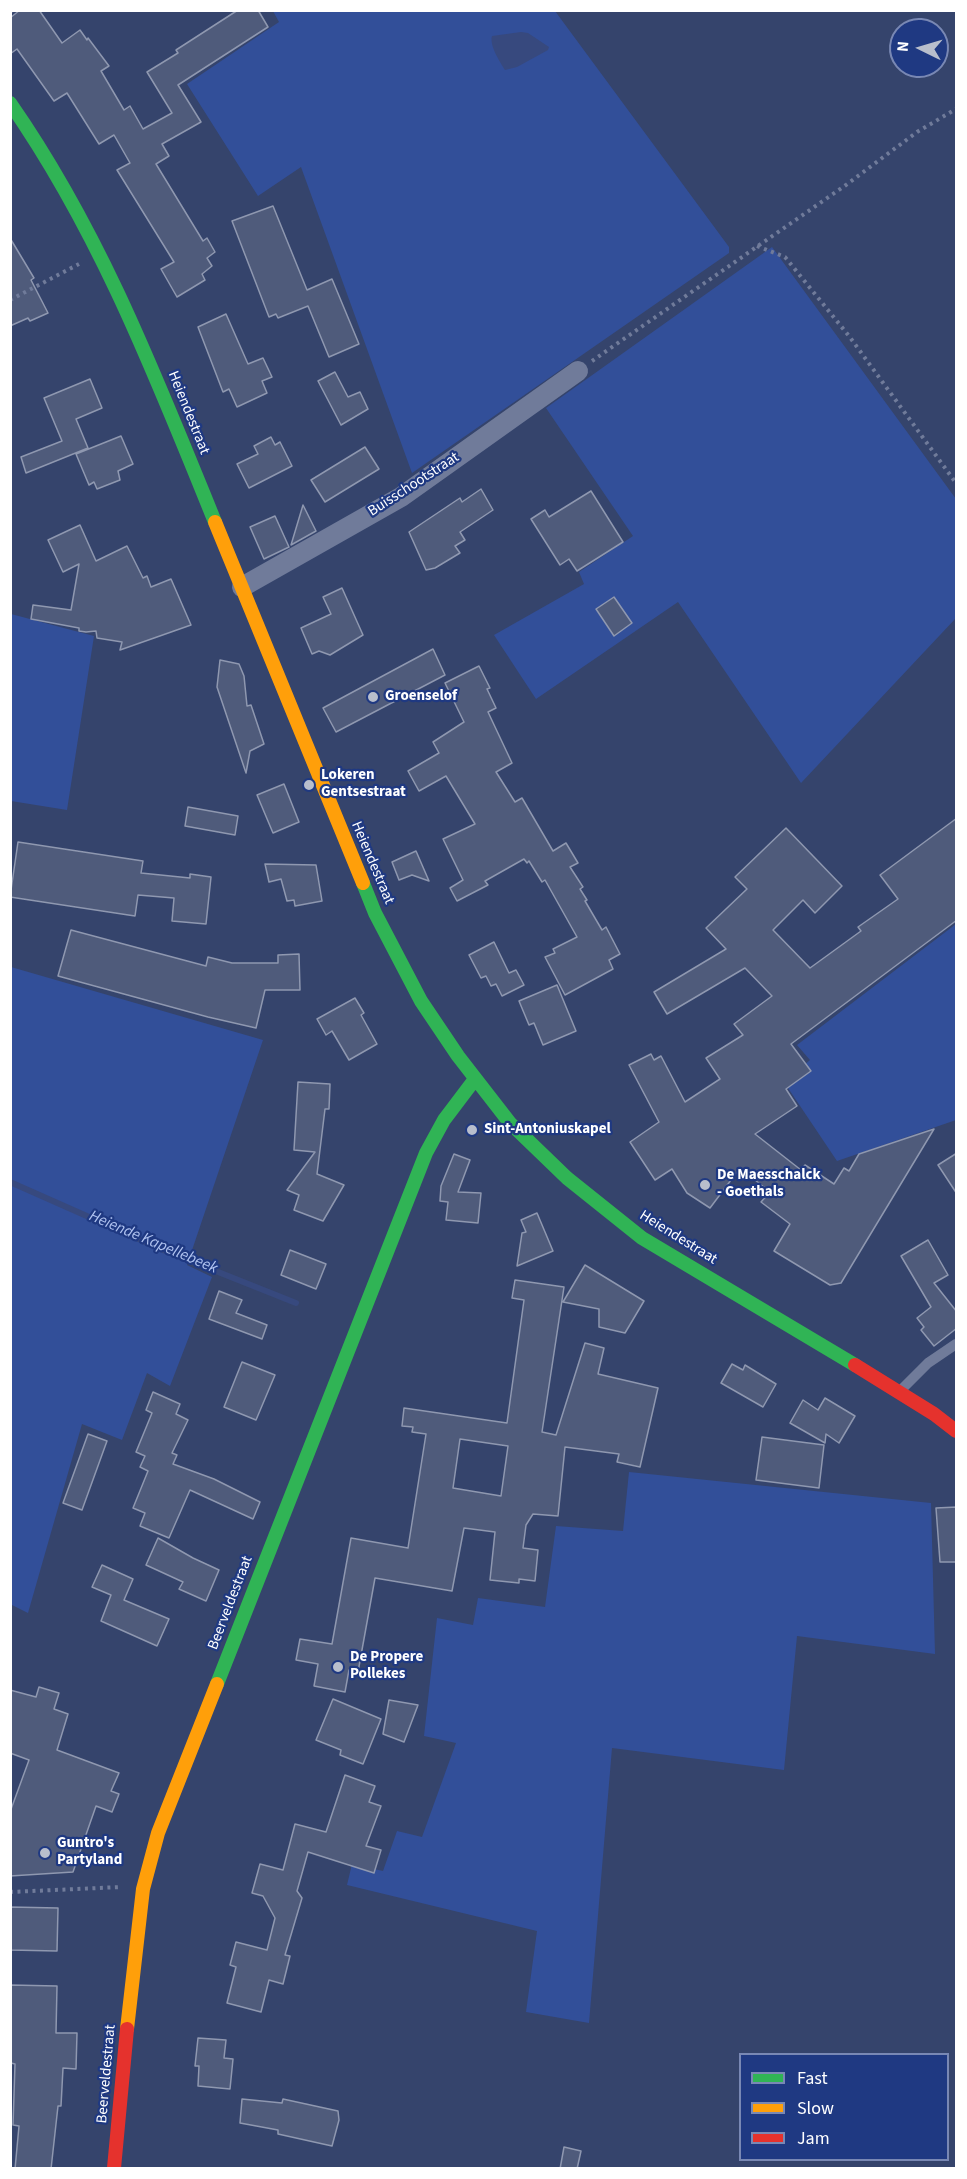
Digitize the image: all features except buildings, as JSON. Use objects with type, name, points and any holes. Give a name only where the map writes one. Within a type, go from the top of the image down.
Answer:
[{"type":"main road","name":"Heiendestraat","points":[[10,103],[59,176],[101,252],[133,322],[375,913],[421,1001],[475,1079],[510,1123],[567,1178],[642,1238],[899,1392],[957,1431]]},
{"type":"main road","name":"Beerveldestraat","points":[[114,2169],[143,1889],[162,1822],[426,1153],[444,1120],[475,1079]]},
{"type":"street","name":"Buisschootstraat","points":[[242,587],[401,496],[578,371]]},
{"type":"lane","points":[[899,1392],[928,1363],[957,1344]]},
{"type":"path","points":[[578,371],[846,185],[917,132],[957,109]]},
{"type":"path","points":[[756,246],[785,257],[849,336],[957,483]]},
{"type":"path","points":[[10,300],[101,252]]},
{"type":"path","points":[[10,1893],[130,1887],[143,1889]]},
{"type":"shaded area","points":[[273,11],[555,11],[729,247],[729,253],[412,473],[301,167],[258,196],[187,84],[279,22]]},
{"type":"shaded area","points":[[528,33],[549,47],[548,50],[517,67],[505,70],[493,49],[492,36]]},
{"type":"shaded area","points":[[772,247],[956,499],[956,618],[801,783],[678,602],[536,699],[494,635],[584,584],[579,572],[633,536],[546,408]]},
{"type":"shaded area","points":[[11,614],[94,636],[67,810],[11,801]]},
{"type":"shaded area","points":[[956,924],[956,1120],[837,1161],[784,1082],[810,1060],[797,1045]]},
{"type":"shaded area","points":[[11,967],[263,1040],[187,1265],[212,1277],[170,1386],[147,1373],[122,1440],[82,1424],[28,1613],[10,1604]]},
{"type":"shaded area","points":[[629,1472],[931,1503],[935,1654],[797,1636],[784,1770],[612,1748],[589,2023],[526,2012],[537,1931],[347,1885],[352,1864],[383,1871],[397,1831],[422,1837],[456,1743],[424,1736],[437,1618],[473,1625],[478,1598],[545,1607],[556,1526],[623,1531]]},
{"type":"waterway","name":"Heiende Kapellebeek","points":[[10,1182],[168,1252],[296,1303]]},
{"type":"traffic: fast","points":[[10,103],[72,202],[99,254],[171,413],[215,522]]},
{"type":"traffic: fast","points":[[363,883],[375,913],[421,1001],[458,1056],[510,1123],[567,1178],[642,1238],[855,1365]]},
{"type":"traffic: fast","points":[[217,1684],[426,1153],[444,1120],[475,1079]]},
{"type":"traffic: slow","points":[[215,522],[363,883]]},
{"type":"traffic: slow","points":[[127,2029],[143,1889],[158,1833],[217,1684]]},
{"type":"traffic: jam","points":[[855,1365],[934,1414],[956,1431]]},
{"type":"traffic: jam","points":[[114,2168],[127,2029]]},
{"type":"place","name":"Groenselof","points":[[373,697]]},
{"type":"place","name":"Lokeren Gentsestraat","points":[[309,785]]},
{"type":"place","name":"Sint-Antoniuskapel","points":[[472,1130]]},
{"type":"place","name":"De Maesschalck - Goethals","points":[[705,1185]]},
{"type":"place","name":"De Propere Pollekes","points":[[338,1667]]},
{"type":"place","name":"Guntro's Partyland","points":[[45,1853]]}]
